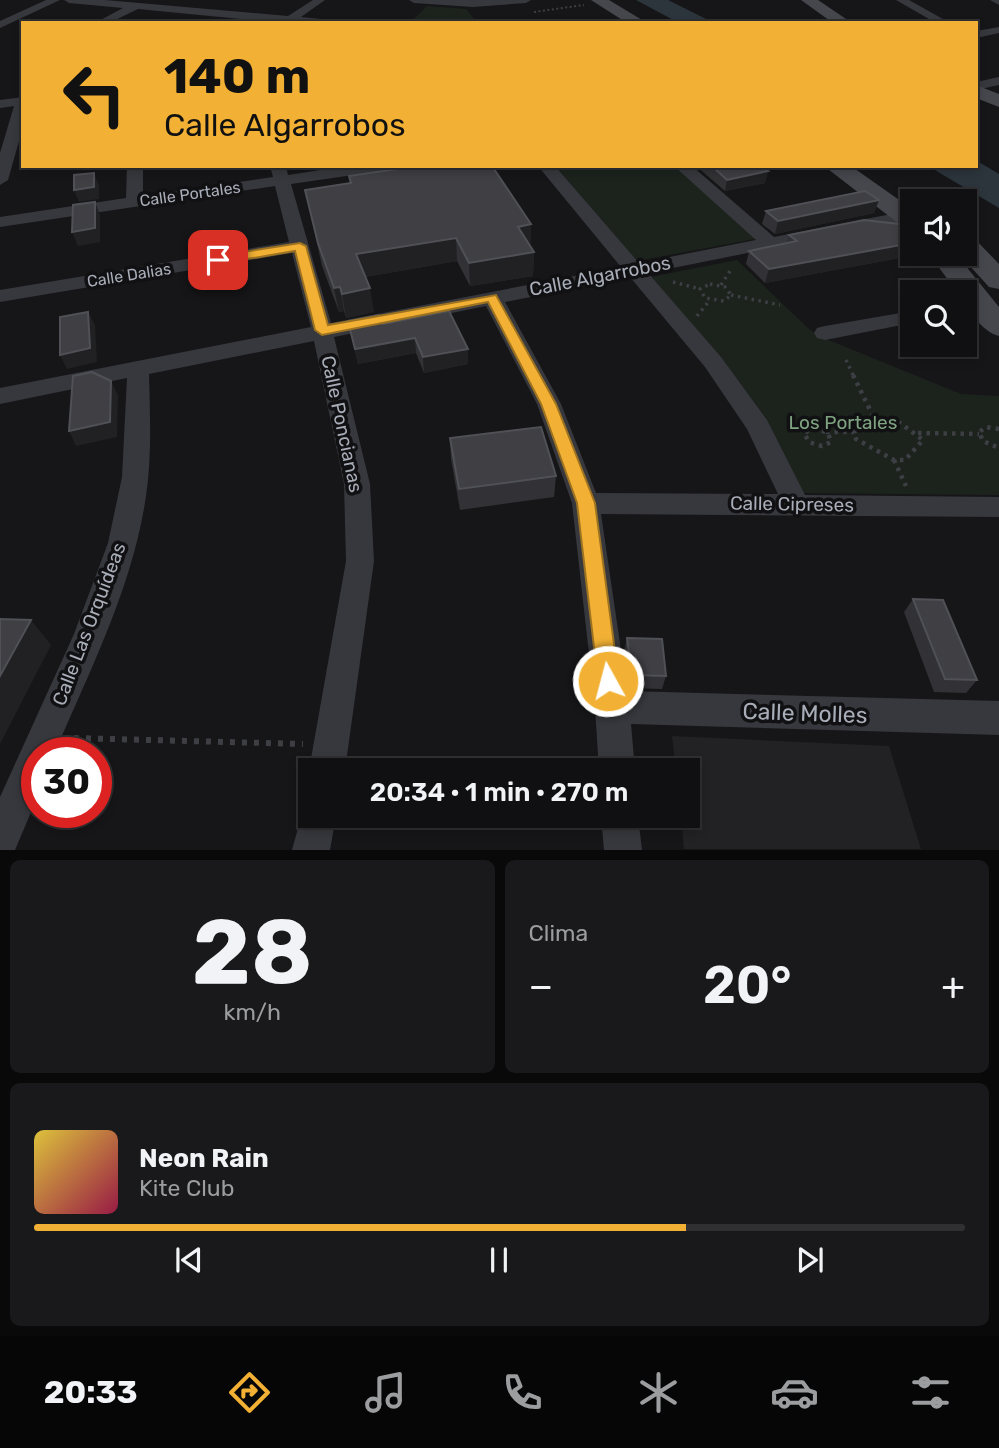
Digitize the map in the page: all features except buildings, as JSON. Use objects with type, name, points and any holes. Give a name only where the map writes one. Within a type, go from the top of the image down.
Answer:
[{"type":"main road","points":[[808,0],[841,21]]},
{"type":"main road","points":[[589,2],[621,21]]},
{"type":"main road","points":[[978,89],[999,101]]},
{"type":"main road","points":[[838,168],[900,207]]},
{"type":"main road","points":[[861,168],[900,204]]},
{"type":"main road","points":[[977,243],[997,273],[988,317]]},
{"type":"main road","points":[[977,263],[997,273]]},
{"type":"main road","points":[[951,266],[988,317]]},
{"type":"street","points":[[0,26],[55,0]]},
{"type":"street","points":[[69,0],[289,21],[320,0]]},
{"type":"street","points":[[414,0],[473,4],[526,0]]},
{"type":"street","points":[[901,0],[941,21]]},
{"type":"street","points":[[104,21],[137,6]]},
{"type":"street","points":[[195,21],[211,12]]},
{"type":"street","points":[[978,35],[999,30]]},
{"type":"street","points":[[978,87],[999,81]]},
{"type":"street","points":[[0,104],[21,101]]},
{"type":"street","points":[[0,180],[21,108]]},
{"type":"street","points":[[135,168],[135,202]]},
{"type":"street","name":"Calle Portales","points":[[0,222],[135,202],[281,174],[356,168]]},
{"type":"street","points":[[548,168],[631,270],[670,309],[713,362],[758,426],[796,503]]},
{"type":"street","points":[[684,168],[770,243]]},
{"type":"street","name":"Calle Poncianas","points":[[281,174],[322,330],[357,484],[360,561],[329,758]]},
{"type":"street","name":"Calle Algarrobos","points":[[0,396],[900,216]]},
{"type":"street","name":"Calle Dalias","points":[[0,296],[300,246]]},
{"type":"street","points":[[492,297],[549,404],[586,503],[616,758]]},
{"type":"street","points":[[825,333],[900,319]]},
{"type":"street","name":"Calle Las Orquídeas","points":[[45,737],[111,577],[130,511],[137,440],[138,368]]},
{"type":"street","name":"Calle Cipreses","points":[[586,503],[999,507]]},
{"type":"street","name":"Calle Molles","points":[[612,707],[999,718]]},
{"type":"street","name":"Calle Las Orquídeas","points":[[0,841],[21,792]]},
{"type":"street","points":[[312,849],[316,828]]},
{"type":"street","points":[[621,828],[623,849]]},
{"type":"path","points":[[525,13],[589,2]]},
{"type":"path","points":[[721,285],[737,261]]},
{"type":"path","points":[[666,281],[700,289],[710,284],[721,285],[730,291],[731,295]]},
{"type":"path","points":[[700,289],[701,295],[710,300],[723,301],[731,295],[780,305]]},
{"type":"path","points":[[846,360],[873,416]]},
{"type":"path","points":[[826,432],[831,439],[827,445],[816,445],[805,438],[807,429],[814,428],[826,432],[854,432],[873,416],[884,416],[918,433],[979,433],[986,427],[999,429]]},
{"type":"path","points":[[854,432],[856,439],[894,460],[905,460],[923,440],[918,433]]},
{"type":"path","points":[[979,433],[984,441],[999,448]]},
{"type":"path","points":[[894,460],[908,490]]},
{"type":"path","points":[[112,750],[329,758]]},
{"type":"shaded area","points":[[636,0],[668,0],[710,21],[675,21]]},
{"type":"shaded area","points":[[978,162],[999,174],[999,208],[977,195],[977,189],[967,189],[931,168],[978,168]]},
{"type":"shaded area","points":[[672,736],[889,746],[921,849],[684,849],[682,828],[700,828],[700,758],[675,758]]},
{"type":"green space","points":[[427,6],[466,9],[476,21],[412,21]]},
{"type":"green space","points":[[557,168],[681,168],[760,238],[637,261]]},
{"type":"green space","name":"Los Portales","points":[[737,260],[810,330],[826,339],[961,394],[999,396],[999,495],[803,493],[650,277]]},
{"type":"route","points":[[218,260],[300,246],[322,330],[492,297],[549,404],[586,503],[608,681]]}]
